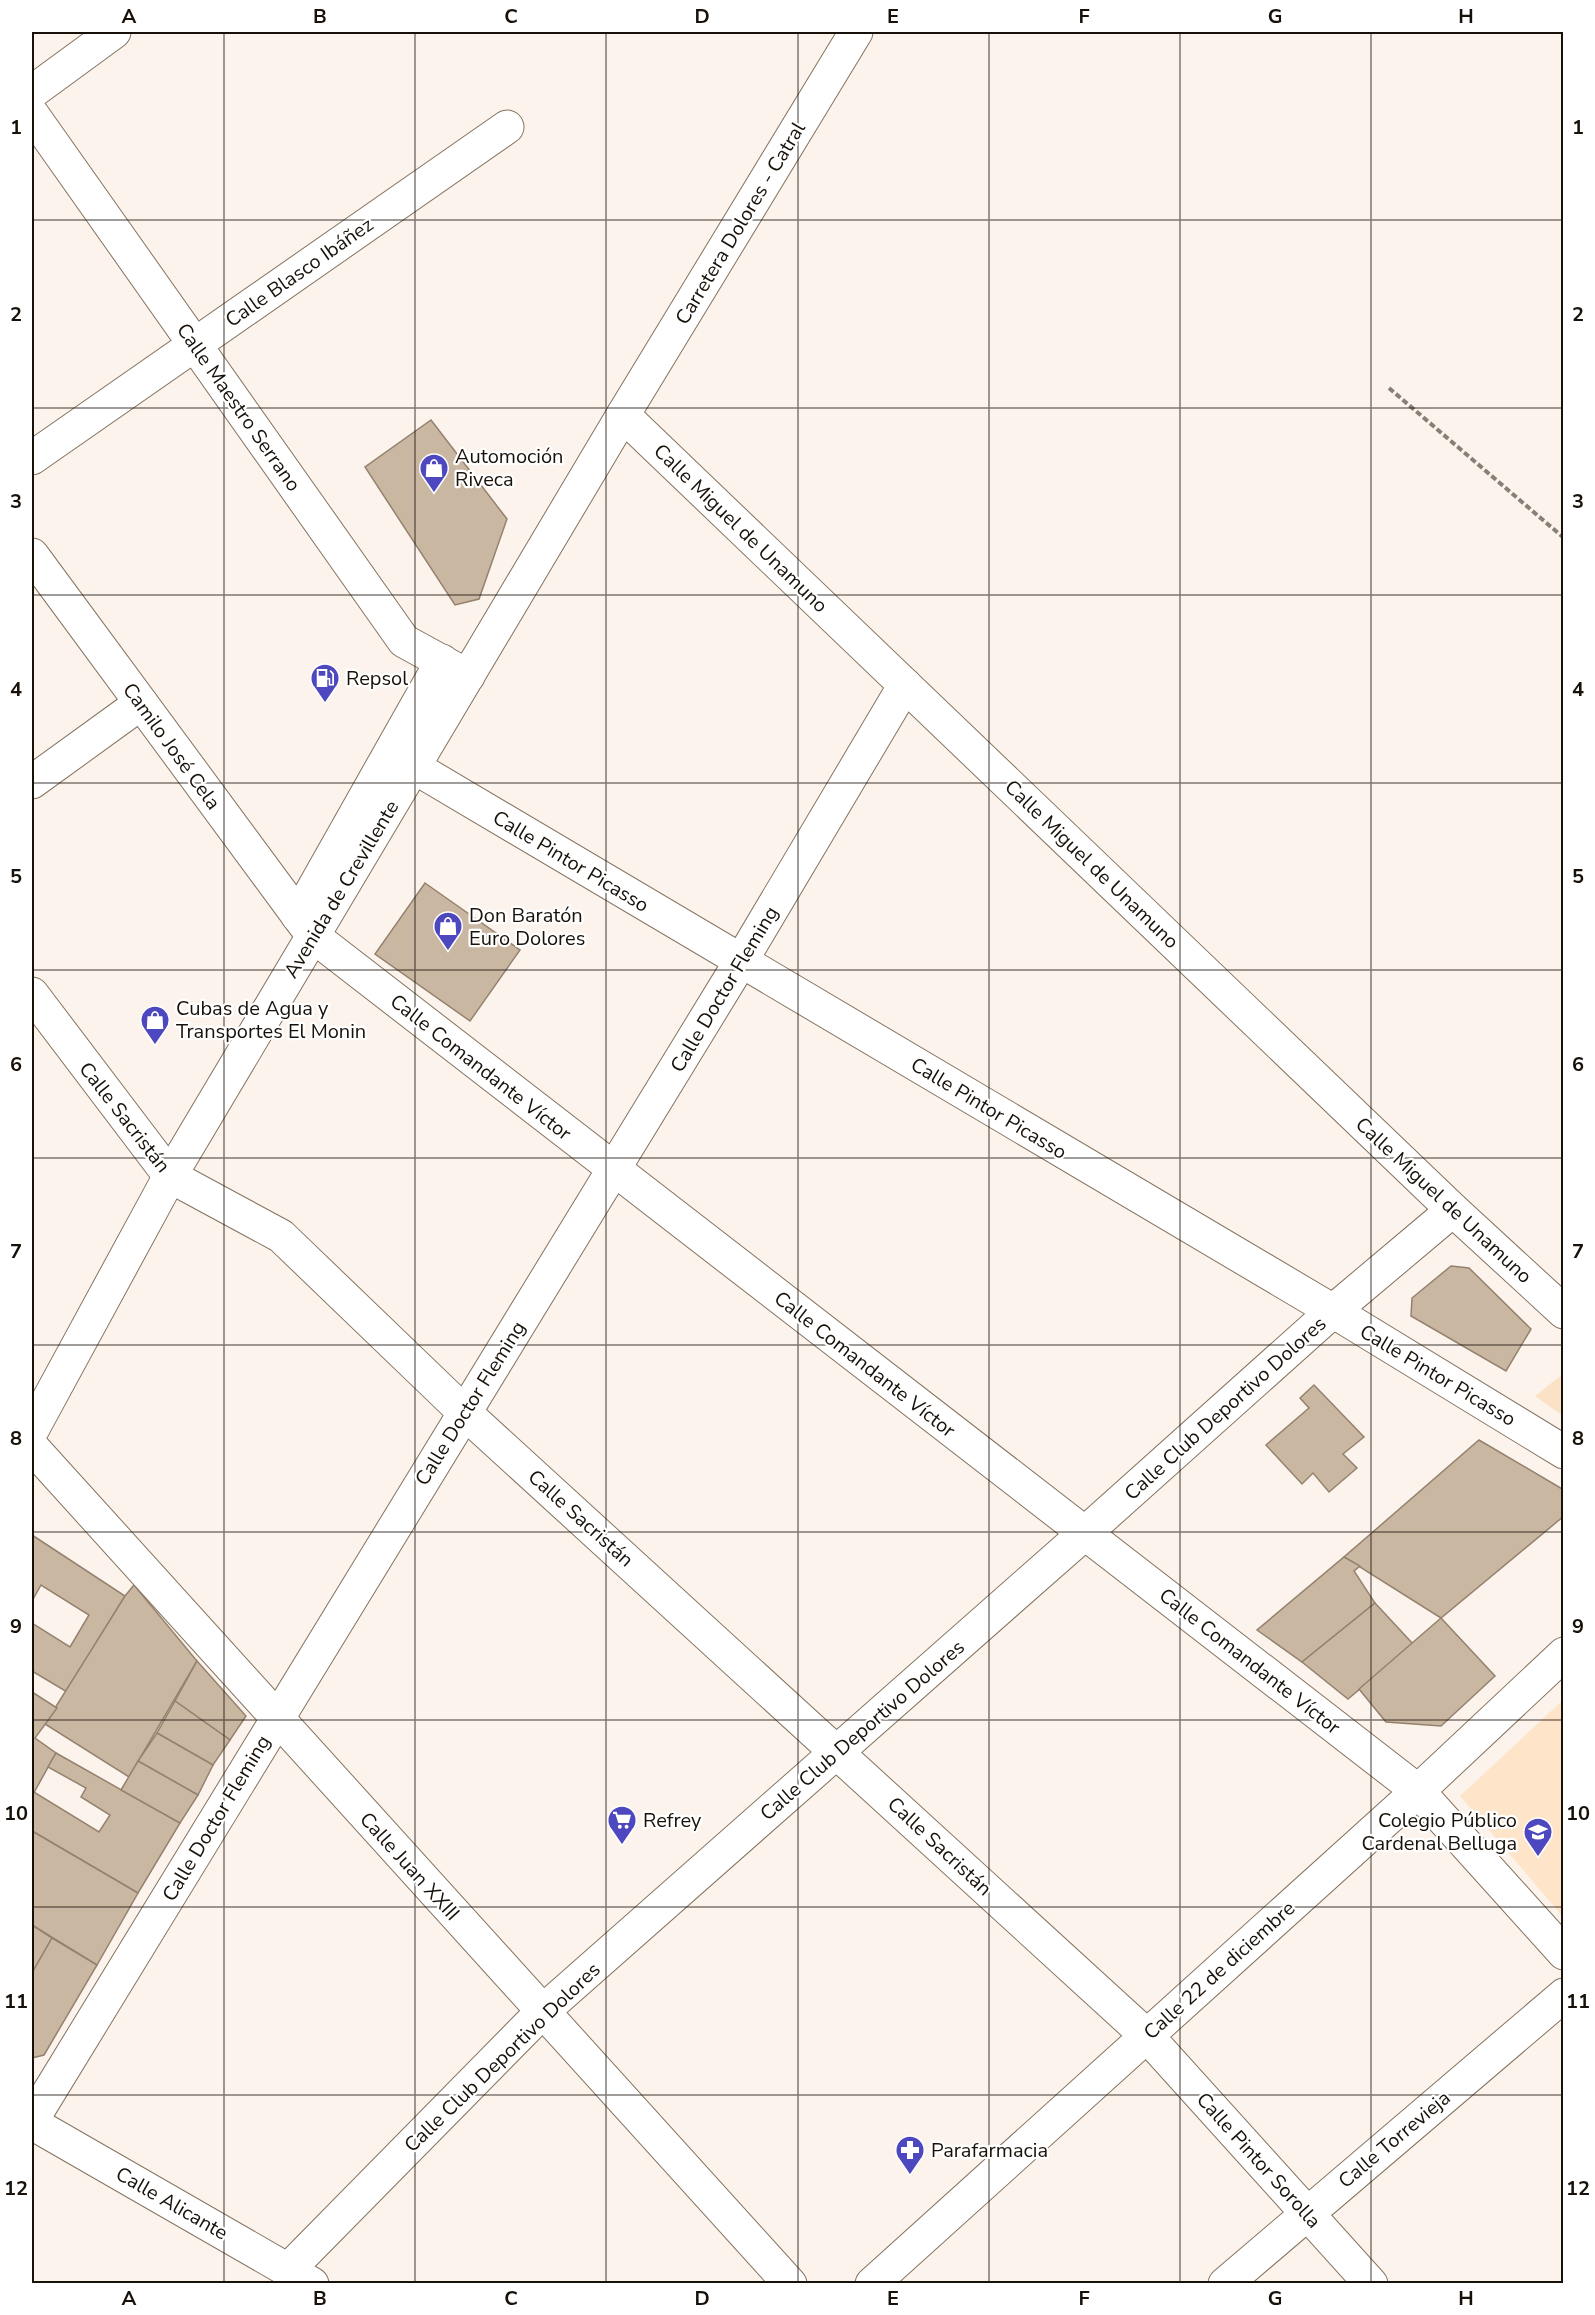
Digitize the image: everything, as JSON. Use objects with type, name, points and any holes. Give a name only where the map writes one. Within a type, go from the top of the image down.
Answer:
[{"type":"street","points":[[32,92],[114,32]]},
{"type":"street","name":"Carretera Dolores - Catral","points":[[623,415],[856,32]]},
{"type":"street","name":"Calle Maestro Serrano","points":[[32,114],[404,640],[455,669]]},
{"type":"street","name":"Calle Blasco Ibáñez","points":[[32,458],[507,127]]},
{"type":"street","name":"Avenida de Crevillente","points":[[32,1430],[305,926],[414,767],[455,669],[623,415]]},
{"type":"street","name":"Calle Miguel de Unamuno","points":[[623,415],[1453,1210],[1563,1312]]},
{"type":"street","name":"Camilo José Cela","points":[[32,555],[305,926]]},
{"type":"street","points":[[305,926],[455,669]]},
{"type":"street","name":"Calle Doctor Fleming","points":[[32,2122],[741,961],[905,685]]},
{"type":"street","points":[[32,782],[141,704]]},
{"type":"street","name":"Calle Pintor Picasso","points":[[414,767],[1333,1311],[1563,1452]]},
{"type":"street","name":"Calle Comandante Víctor","points":[[305,926],[614,1170],[1418,1791],[1563,1953]]},
{"type":"street","name":"Calle Sacristán","points":[[32,994],[170,1176],[281,1236],[464,1412],[1147,2036]]},
{"type":"street","name":"Calle Club Deportivo Dolores","points":[[300,2276],[543,2011],[1333,1311],[1453,1210]]},
{"type":"street","name":"Calle Juan XXIII","points":[[32,1447],[790,2283]]},
{"type":"street","name":"Calle 22 de diciembre","points":[[872,2283],[1418,1791],[1563,1654]]},
{"type":"street","name":"Calle Torrevieja","points":[[1225,2283],[1563,1995]]},
{"type":"street","name":"Calle Pintor Sorolla","points":[[1147,2036],[1371,2283]]},
{"type":"street","name":"Calle Alicante","points":[[32,2122],[300,2276]]},
{"type":"path","points":[[1389,388],[1563,538]]},
{"type":"shaded area","points":[[1563,1374],[1563,1416],[1535,1396]]},
{"type":"shaded area","name":"Colegio Público Cardenal Belluga","points":[[1563,1700],[1563,1917],[1460,1796]]},
{"type":"building","name":"Automoción Riveca","points":[[431,420],[507,519],[479,599],[455,605],[365,467]]},
{"type":"building","name":"Don Baratón Euro Dolores","points":[[425,883],[520,950],[470,1021],[375,954]]},
{"type":"building","points":[[1451,1266],[1469,1268],[1531,1329],[1506,1371],[1411,1316],[1412,1298]]},
{"type":"building","points":[[1314,1385],[1364,1437],[1343,1454],[1357,1468],[1329,1492],[1313,1473],[1302,1484],[1266,1445],[1309,1408],[1300,1398]]},
{"type":"building","points":[[1479,1440],[1564,1490],[1564,1516],[1441,1618],[1344,1557]]},
{"type":"building","points":[[32,1535],[125,1596],[67,1692],[32,1671],[32,1623],[70,1647],[89,1615],[41,1585],[32,1601]]},
{"type":"building","points":[[1344,1557],[1360,1566],[1354,1571],[1375,1603],[1302,1662],[1257,1630]]},
{"type":"building","points":[[134,1585],[197,1661],[129,1777],[45,1724]]},
{"type":"building","points":[[1375,1603],[1413,1644],[1348,1699],[1302,1662]]},
{"type":"building","points":[[1441,1618],[1495,1676],[1441,1726],[1386,1722],[1359,1689]]},
{"type":"building","points":[[197,1661],[246,1716],[230,1740],[175,1701]]},
{"type":"building","points":[[32,1692],[57,1708],[35,1738],[56,1753],[32,1796]]},
{"type":"building","points":[[175,1701],[230,1740],[213,1765],[157,1733]]},
{"type":"building","points":[[157,1733],[213,1765],[198,1795],[138,1761]]},
{"type":"building","points":[[56,1753],[180,1823],[138,1893],[32,1831],[34,1792],[99,1832],[110,1815],[81,1797],[86,1788],[48,1767]]},
{"type":"building","points":[[138,1761],[198,1795],[180,1823],[121,1790]]},
{"type":"building","points":[[32,1831],[138,1893],[97,1965],[32,1925]]},
{"type":"building","points":[[32,1925],[52,1938],[32,1973]]},
{"type":"building","points":[[52,1938],[97,1965],[44,2055],[32,2058],[32,1973]]},
{"type":"place","name":"Automoción Riveca","points":[[434,494]]},
{"type":"place","name":"Repsol","points":[[325,704]]},
{"type":"place","name":"Don Baratón Euro Dolores","points":[[448,952]]},
{"type":"place","name":"Cubas de Agua y Transportes El Monin","points":[[155,1046]]},
{"type":"place","name":"Refrey","points":[[622,1846]]},
{"type":"place","name":"Colegio Público Cardenal Belluga","points":[[1538,1858]]},
{"type":"place","name":"Parafarmacia","points":[[910,2176]]}]
